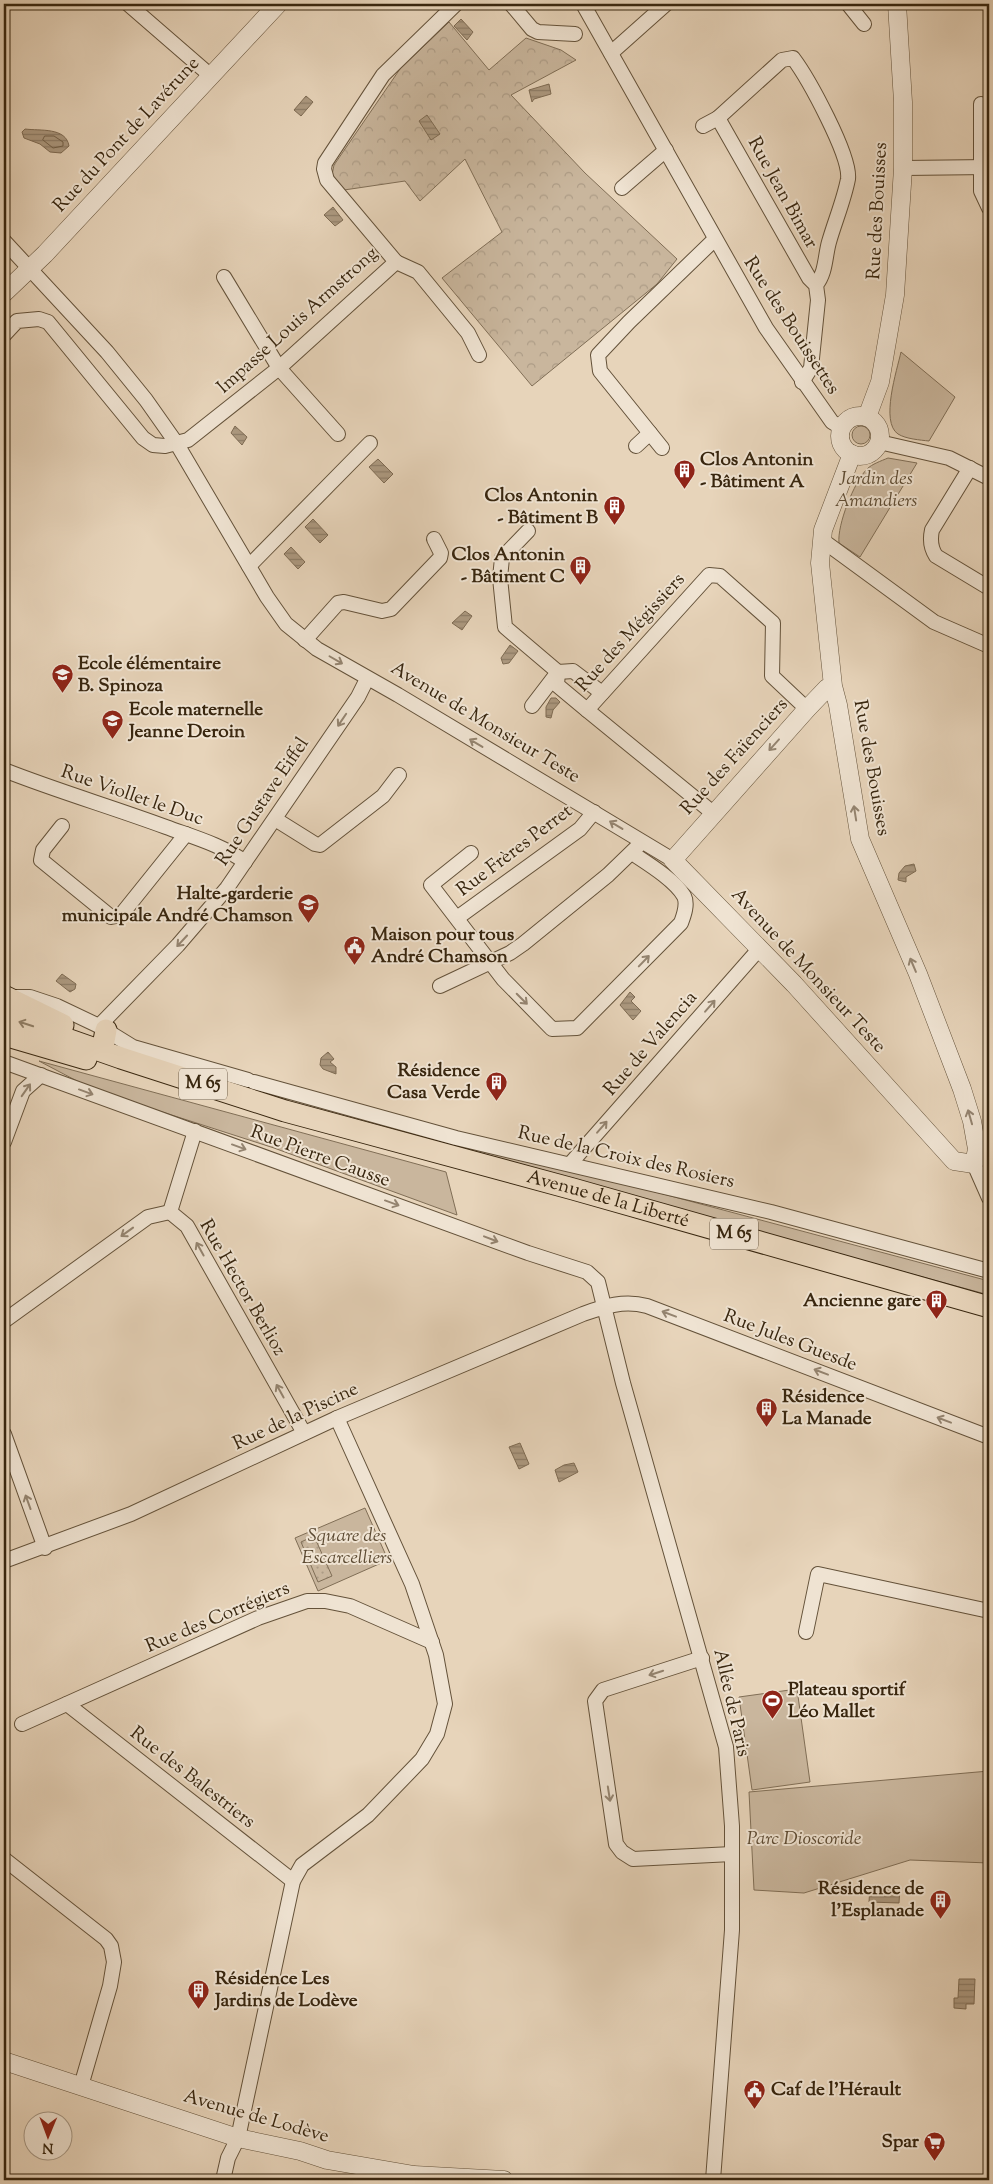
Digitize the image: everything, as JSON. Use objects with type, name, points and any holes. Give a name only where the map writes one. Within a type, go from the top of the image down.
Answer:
[{"type":"main road","name":"Avenue de la Liberté","points":[[5,1003],[103,1034],[121,1058]]},
{"type":"main road","name":"Avenue de la Liberté","points":[[5,1003],[121,1058],[285,1111],[573,1189],[989,1306]]},
{"type":"main road","name":"Avenue de la Liberté","points":[[4,1035],[224,1100],[285,1111]]},
{"type":"street","points":[[128,4],[210,76]]},
{"type":"street","name":"Rue du Pont de Lavérune","points":[[4,293],[30,268],[278,4]]},
{"type":"street","name":"Impasse Louis Armstrong","points":[[177,444],[188,440],[278,368],[396,262],[327,180],[324,169],[325,163],[383,74],[456,4]]},
{"type":"street","points":[[511,4],[532,29],[538,32],[575,34]]},
{"type":"street","name":"Rue des Bouissettes","points":[[583,4],[766,328],[802,382],[832,422],[842,428]]},
{"type":"street","points":[[611,53],[666,4]]},
{"type":"street","points":[[848,4],[864,24]]},
{"type":"street","name":"Rue des Bouisses","points":[[867,417],[880,382],[895,295],[903,168],[903,102],[897,4]]},
{"type":"street","name":"Rue Jean Bimar","points":[[703,126],[718,118],[782,60],[793,58],[841,144],[848,164],[848,178],[827,249],[822,278],[816,285]]},
{"type":"street","points":[[981,104],[985,167],[981,192],[989,208]]},
{"type":"street","name":"Rue Jean Bimar","points":[[718,118],[809,278],[816,285],[818,300],[811,368],[802,382]]},
{"type":"street","points":[[622,188],[666,150]]},
{"type":"street","points":[[903,168],[985,167]]},
{"type":"street","points":[[662,448],[600,371],[598,355],[629,322],[715,239]]},
{"type":"street","name":"Avenue de Monsieur Teste","points":[[4,241],[126,373],[177,444],[279,615],[305,640],[367,679],[398,695],[673,860],[760,948],[954,1161],[974,1164]]},
{"type":"street","points":[[396,262],[418,272],[468,333],[479,355]]},
{"type":"street","points":[[224,276],[278,368],[338,434]]},
{"type":"street","points":[[4,335],[17,321],[39,318],[48,322],[143,438],[160,446],[177,444]]},
{"type":"street","points":[[852,417],[867,417],[878,427],[879,442],[868,454],[852,454],[847,451],[840,440],[842,428],[852,417]]},
{"type":"street","points":[[636,446],[650,433]]},
{"type":"street","points":[[879,442],[948,458],[989,478]]},
{"type":"street","points":[[249,566],[370,443]]},
{"type":"street","name":"Rue des Bouisses","points":[[852,454],[822,540],[820,562],[833,686],[838,704],[860,839],[918,974],[962,1089],[972,1121],[977,1149],[974,1164]]},
{"type":"street","points":[[970,468],[932,530],[930,539],[932,550],[936,556],[989,588]]},
{"type":"street","points":[[528,531],[502,558],[500,578],[503,620],[507,631],[558,672],[574,671],[602,693]]},
{"type":"street","points":[[305,640],[338,603],[344,602],[382,611],[391,610],[440,558],[441,553],[434,539]]},
{"type":"street","points":[[822,540],[934,622],[989,646]]},
{"type":"street","name":"Rue des Mégissiers","points":[[713,813],[587,710],[705,579],[709,576],[720,576],[773,623],[772,676],[807,709]]},
{"type":"street","points":[[532,706],[558,672]]},
{"type":"street","points":[[558,672],[557,685],[587,710]]},
{"type":"street","name":"Rue Gustave Eiffel","points":[[103,1034],[195,926],[246,862],[358,697],[367,679]]},
{"type":"street","name":"Rue des Faïenciers","points":[[673,860],[807,709],[827,688],[833,686]]},
{"type":"street","name":"Rue Viollet le Duc","points":[[4,770],[57,791],[109,806],[186,834],[230,851],[246,862]]},
{"type":"street","points":[[275,819],[314,844],[320,844],[383,796],[399,775]]},
{"type":"street","name":"Rue Frères Perret","points":[[457,918],[580,829],[594,812]]},
{"type":"street","points":[[62,826],[43,850],[41,860],[111,917],[116,918],[133,900],[186,834]]},
{"type":"street","points":[[440,986],[523,944],[632,853],[642,841]]},
{"type":"street","points":[[471,853],[431,885],[491,961],[502,979],[552,1029],[576,1028],[681,923],[684,917],[686,904],[684,896],[664,876],[632,853]]},
{"type":"street","name":"Rue de Valencia","points":[[570,1164],[760,948]]},
{"type":"street","name":"Rue de la Croix des Rosiers","points":[[103,1034],[133,1047],[456,1138],[771,1212],[989,1271]]},
{"type":"street","name":"Rue Pierre Causse","points":[[4,1062],[528,1253],[587,1272],[598,1282],[604,1306]]},
{"type":"street","points":[[4,1142],[24,1091],[40,1075]]},
{"type":"street","points":[[4,1321],[148,1217],[170,1212],[195,1131]]},
{"type":"street","points":[[974,1164],[989,1198]]},
{"type":"street","name":"Rue Hector Berlioz","points":[[170,1212],[187,1226],[304,1433]]},
{"type":"street","name":"Rue Jules Guesde","points":[[604,1306],[622,1303],[647,1306],[989,1437]]},
{"type":"street","name":"Rue de la Piscine","points":[[4,1561],[45,1548],[131,1514],[337,1418],[604,1306]]},
{"type":"street","name":"Allée de Paris","points":[[604,1306],[623,1383],[726,1747],[732,1854],[732,1930],[713,2180]]},
{"type":"street","points":[[223,2180],[228,2158],[238,2138],[294,1881],[302,1865],[368,1815],[422,1759],[437,1734],[445,1704],[432,1642],[412,1584],[337,1418]]},
{"type":"street","points":[[4,1434],[45,1548]]},
{"type":"street","points":[[806,1632],[818,1574],[989,1611]]},
{"type":"street","name":"Rue des Corrégiers","points":[[22,1724],[258,1618],[307,1601],[325,1601],[350,1606],[432,1642]]},
{"type":"street","points":[[702,1658],[603,1690],[595,1701],[616,1844],[622,1852],[633,1858],[732,1854]]},
{"type":"street","name":"Rue des Balestriers","points":[[67,1704],[294,1881]]},
{"type":"street","points":[[4,1859],[106,1939],[111,1946],[114,1962],[110,1986],[81,2086]]},
{"type":"street","name":"Avenue de Lodève","points":[[4,2060],[238,2138],[327,2160],[431,2178],[504,2180]]},
{"type":"green space","points":[[449,22],[489,70],[526,38],[561,50],[576,60],[511,95],[585,173],[677,259],[657,284],[532,386],[442,278],[502,232],[465,159],[420,201],[405,181],[344,190],[332,175],[334,165],[400,69]]},
{"type":"green space","points":[[901,352],[955,397],[929,441],[913,439],[898,434],[893,428],[890,419],[891,395]]},
{"type":"green space","points":[[857,426],[865,426],[870,431],[868,442],[857,444],[852,439],[852,431]]},
{"type":"green space","name":"Jardin des Amandiers","points":[[888,458],[917,463],[860,557],[839,543],[844,515],[852,493],[862,475],[871,466]]},
{"type":"green space","points":[[124,1050],[989,1281],[989,1295],[320,1113]]},
{"type":"green space","points":[[39,1061],[446,1172],[457,1215],[274,1148],[94,1090]]},
{"type":"green space","name":"Square des Escarcelliers","points":[[365,1508],[388,1560],[318,1591],[295,1538]]},
{"type":"green space","points":[[314,1536],[332,1576],[318,1582],[301,1542]]},
{"type":"green space","name":"Plateau sportif Léo Mallet","points":[[797,1689],[810,1782],[752,1790],[739,1697]]},
{"type":"green space","name":"Parc Dioscoride","points":[[989,1771],[989,1863],[910,1860],[804,1893],[754,1890],[749,1792]]},
{"type":"water","points":[[461,19],[473,32],[467,40],[454,26]]},
{"type":"water","points":[[549,84],[551,94],[534,99],[532,102],[529,90]]},
{"type":"water","points":[[306,96],[313,102],[301,116],[294,110]]},
{"type":"water","points":[[427,115],[440,134],[431,140],[419,121]]},
{"type":"water","points":[[25,129],[58,133],[67,140],[69,146],[61,153],[50,152],[40,144],[24,138],[22,132]]},
{"type":"water","points":[[333,207],[343,220],[335,226],[324,215]]},
{"type":"water","points":[[235,426],[247,437],[242,445],[231,433]]},
{"type":"water","points":[[378,459],[393,474],[384,483],[369,467]]},
{"type":"water","points":[[313,519],[328,535],[320,543],[305,527]]},
{"type":"water","points":[[291,547],[305,562],[298,569],[284,554]]},
{"type":"water","points":[[465,611],[472,616],[462,630],[452,623]]},
{"type":"water","points":[[510,645],[518,651],[509,663],[503,664],[501,658]]},
{"type":"water","points":[[551,698],[556,698],[560,702],[553,710],[551,718],[546,717],[546,707]]},
{"type":"water","points":[[914,864],[916,871],[906,877],[906,882],[898,880],[899,873],[905,866]]},
{"type":"water","points":[[62,974],[76,984],[75,989],[70,992],[56,981]]},
{"type":"water","points":[[630,992],[635,997],[631,1001],[641,1011],[633,1020],[620,1005]]},
{"type":"water","points":[[328,1052],[334,1059],[330,1062],[336,1067],[336,1074],[323,1069],[320,1065],[321,1058]]},
{"type":"water","points":[[520,1443],[529,1464],[519,1469],[509,1447]]},
{"type":"water","points":[[574,1463],[578,1472],[559,1482],[555,1470],[564,1465]]},
{"type":"water","points":[[870,1886],[900,1887],[899,1903],[869,1902]]},
{"type":"water","points":[[959,1979],[975,1979],[974,2004],[966,2004],[966,2009],[954,2008],[954,1998],[958,1998]]},
{"type":"place","name":"Clos Antonin - Bâtiment A","points":[[684,490]]},
{"type":"place","name":"Clos Antonin - Bâtiment B","points":[[614,526]]},
{"type":"place","name":"Clos Antonin - Bâtiment C","points":[[581,585]]},
{"type":"place","name":"Ecole élémentaire B. Spinoza","points":[[62,694]]},
{"type":"place","name":"Ecole maternelle Jeanne Deroin","points":[[113,740]]},
{"type":"place","name":"Halte-garderie municipale André Chamson","points":[[309,924]]},
{"type":"place","name":"Maison pour tous André Chamson","points":[[355,965]]},
{"type":"place","name":"Résidence Casa Verde","points":[[496,1101]]},
{"type":"place","name":"Ancienne gare","points":[[937,1320]]},
{"type":"place","name":"Résidence La Manade","points":[[766,1427]]},
{"type":"place","name":"Plateau sportif Léo Mallet","points":[[772,1720]]},
{"type":"place","name":"Résidence de l'Esplanade","points":[[940,1919]]},
{"type":"place","name":"Résidence Les Jardins de Lodève","points":[[199,2009]]},
{"type":"place","name":"Caf de l'Hérault","points":[[755,2109]]},
{"type":"place","name":"Spar","points":[[935,2161]]}]
